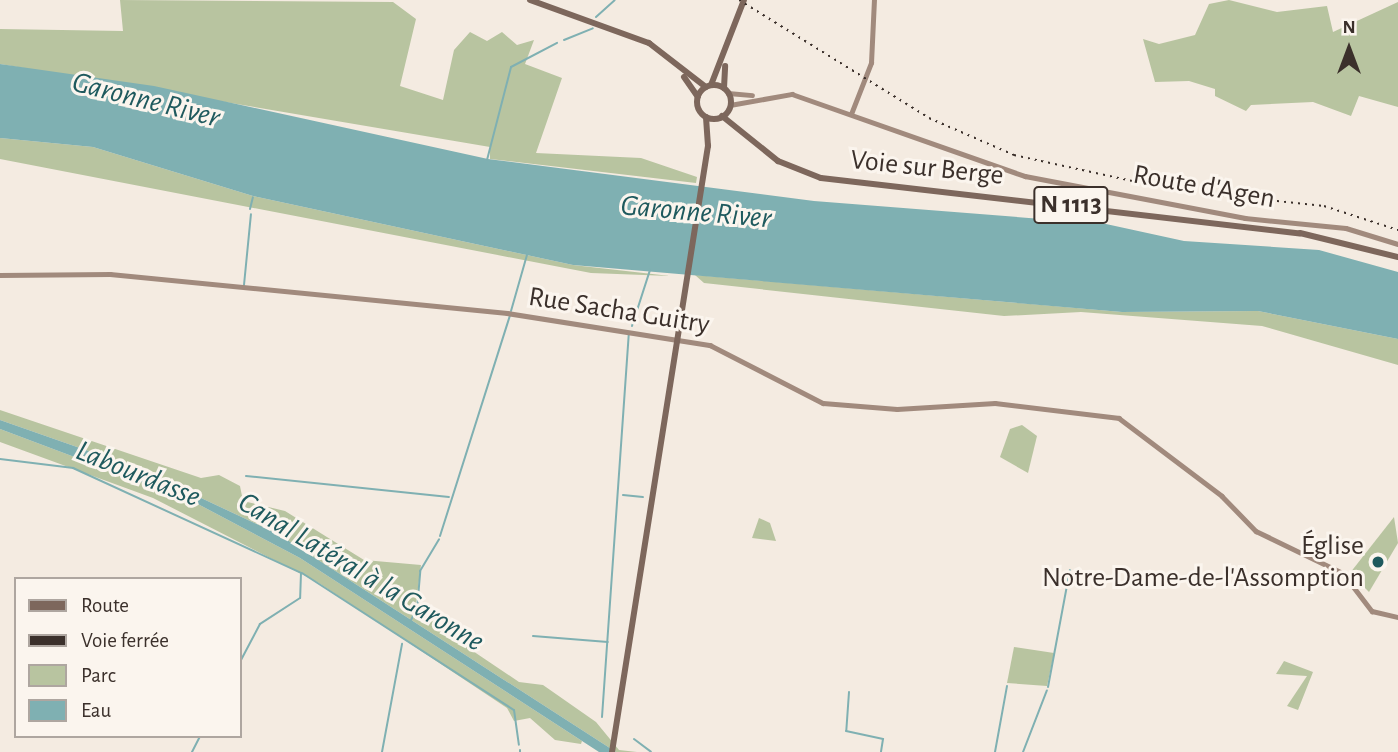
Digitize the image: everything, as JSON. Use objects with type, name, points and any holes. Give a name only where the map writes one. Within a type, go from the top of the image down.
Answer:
[{"type":"main road","points":[[530,0],[645,41],[709,86],[726,90]]},
{"type":"main road","points":[[698,97],[709,86],[731,39],[744,0]]},
{"type":"main road","points":[[707,148],[719,117],[730,107],[726,90],[731,39]]},
{"type":"main road","points":[[612,752],[707,148],[706,117],[698,97],[667,56]]},
{"type":"main road","name":"N 1113","points":[[730,107],[751,140]]},
{"type":"main road","points":[[706,117],[719,117]]},
{"type":"main road","name":"N 1113","points":[[719,117],[751,140]]},
{"type":"main road","name":"Voie sur Berge","points":[[751,140],[785,165],[828,179],[1300,233],[1398,257]]},
{"type":"street","points":[[851,114],[870,64],[874,0]]},
{"type":"street","name":"Route d'Agen","points":[[726,90],[802,96],[1026,176],[1245,218],[1346,228],[1398,244]]},
{"type":"street","name":"Route d'Agen","points":[[730,107],[763,94]]},
{"type":"street","name":"Rue Sacha Guitry","points":[[0,275],[134,276],[507,313],[689,341],[731,354],[822,403],[897,409],[995,403],[1119,418],[1222,496],[1256,531],[1343,573],[1372,611],[1398,617]]},
{"type":"green space","points":[[120,0],[393,2],[416,19],[400,86],[443,100],[454,50],[470,32],[487,41],[502,32],[517,45],[534,40],[525,64],[562,78],[536,153],[641,158],[697,177],[696,183],[490,159],[490,147],[0,64],[0,29],[123,31]]},
{"type":"green space","points":[[1229,0],[1277,12],[1327,6],[1333,32],[1398,2],[1398,107],[1359,96],[1351,116],[1313,102],[1251,105],[1246,111],[1215,96],[1215,89],[1189,81],[1155,82],[1143,39],[1159,44],[1195,35],[1209,4]]},
{"type":"green space","points":[[0,138],[93,147],[253,196],[573,265],[670,276],[591,273],[0,159]]},
{"type":"green space","points":[[695,275],[1122,312],[1258,311],[1398,339],[1398,365],[1262,326],[1081,312],[1004,316],[704,283]]},
{"type":"green space","points":[[0,410],[201,478],[219,475],[240,486],[243,501],[285,511],[364,560],[421,565],[416,603],[454,629],[461,643],[519,682],[543,685],[596,722],[619,750],[637,752],[616,752],[278,534],[137,468],[0,420]]},
{"type":"green space","points":[[1022,425],[1037,436],[1028,473],[1000,457],[1010,429]]},
{"type":"green space","points":[[0,429],[194,502],[300,558],[582,741],[581,744],[555,740],[530,718],[514,721],[507,708],[319,583],[153,498],[0,442]]},
{"type":"green space","points":[[1394,517],[1398,543],[1369,592],[1350,573]]},
{"type":"green space","points":[[759,518],[770,523],[776,541],[752,538]]},
{"type":"green space","points":[[1014,647],[1054,653],[1047,686],[1007,683]]},
{"type":"green space","points":[[1284,661],[1313,672],[1298,710],[1287,706],[1307,676],[1276,674]]},
{"type":"water","name":"Garonne River","points":[[0,64],[154,86],[488,159],[814,201],[1106,224],[1184,241],[1319,250],[1398,272],[1398,339],[1258,311],[1122,312],[573,265],[253,196],[93,147],[0,138]]},
{"type":"water","points":[[0,420],[137,468],[278,534],[616,752],[599,752],[300,558],[194,502],[0,429]]},
{"type":"waterway","points":[[596,17],[615,0]]},
{"type":"waterway","points":[[564,40],[593,28]]},
{"type":"waterway","points":[[487,160],[511,67],[557,43]]},
{"type":"waterway","points":[[250,209],[253,197]]},
{"type":"waterway","points":[[244,285],[251,214]]},
{"type":"waterway","points":[[511,311],[527,255]]},
{"type":"waterway","points":[[632,326],[650,270]]},
{"type":"waterway","points":[[440,536],[510,315]]},
{"type":"waterway","points":[[602,717],[629,335]]},
{"type":"waterway","name":"Labourdasse","points":[[0,459],[73,468],[301,573],[300,598],[260,624],[242,658]]},
{"type":"waterway","name":"Canal Latéral à la Garonne","points":[[246,476],[449,497]]},
{"type":"waterway","points":[[623,495],[643,497]]},
{"type":"waterway","name":"Canal Latéral à la Garonne","points":[[417,609],[420,571],[439,539]]},
{"type":"waterway","points":[[1048,687],[1070,570]]},
{"type":"waterway","name":"Canal Latéral à la Garonne","points":[[302,573],[514,710],[519,745]]},
{"type":"waterway","name":"Canal Latéral à la Garonne","points":[[411,620],[415,612]]},
{"type":"waterway","points":[[533,636],[608,642]]},
{"type":"waterway","points":[[382,752],[402,644]]},
{"type":"waterway","points":[[995,752],[1007,686]]},
{"type":"waterway","points":[[1023,752],[1047,690]]},
{"type":"waterway","points":[[849,692],[846,731],[883,739],[881,752]]},
{"type":"waterway","name":"Labourdasse","points":[[192,752],[199,738]]},
{"type":"waterway","points":[[634,739],[651,752]]},
{"type":"railway","points":[[739,0],[929,118],[1014,155],[1173,190],[1324,206],[1398,230]]},
{"type":"place","name":"Église Notre-Dame-de-l'Assomption","points":[[1378,562]]}]
